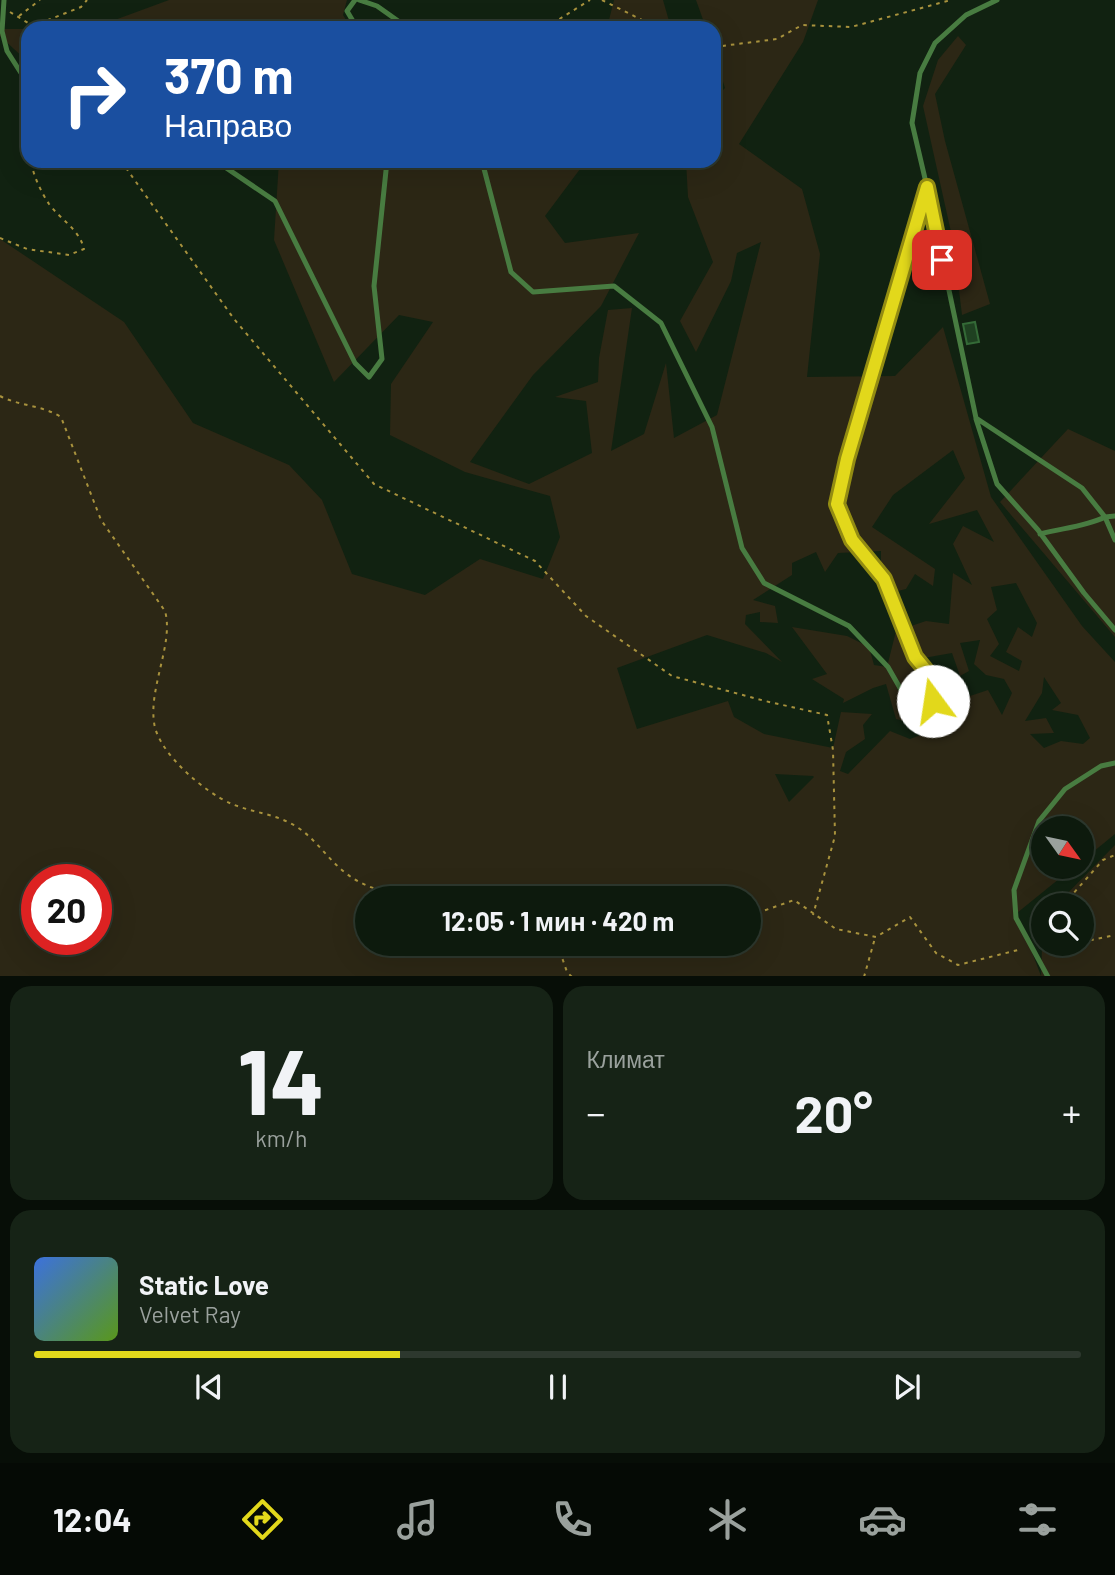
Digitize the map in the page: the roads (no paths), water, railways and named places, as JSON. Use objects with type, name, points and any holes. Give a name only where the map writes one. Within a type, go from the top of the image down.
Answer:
[{"type":"lane","points":[[4,0],[2,31],[6,51],[21,74]]},
{"type":"lane","points":[[353,21],[347,11],[357,0],[377,6],[398,21]]},
{"type":"lane","points":[[997,0],[965,15],[935,43],[920,73],[912,123],[976,418],[997,484],[1115,630]]},
{"type":"lane","points":[[226,168],[275,201],[355,363],[369,377],[382,359],[374,286],[386,168]]},
{"type":"lane","points":[[484,168],[511,272],[533,292],[614,286],[661,323],[712,427],[742,548],[764,583],[849,626],[888,667],[908,702],[933,701],[934,680],[915,657],[884,579],[852,540],[837,504],[847,459],[927,187]]},
{"type":"lane","points":[[976,418],[1082,488],[1105,517],[1115,540]]},
{"type":"lane","points":[[1040,534],[1090,525],[1105,517],[1115,516]]},
{"type":"lane","points":[[1048,976],[1016,918],[1014,890],[1039,821],[1065,789],[1101,766],[1115,763]]}]
